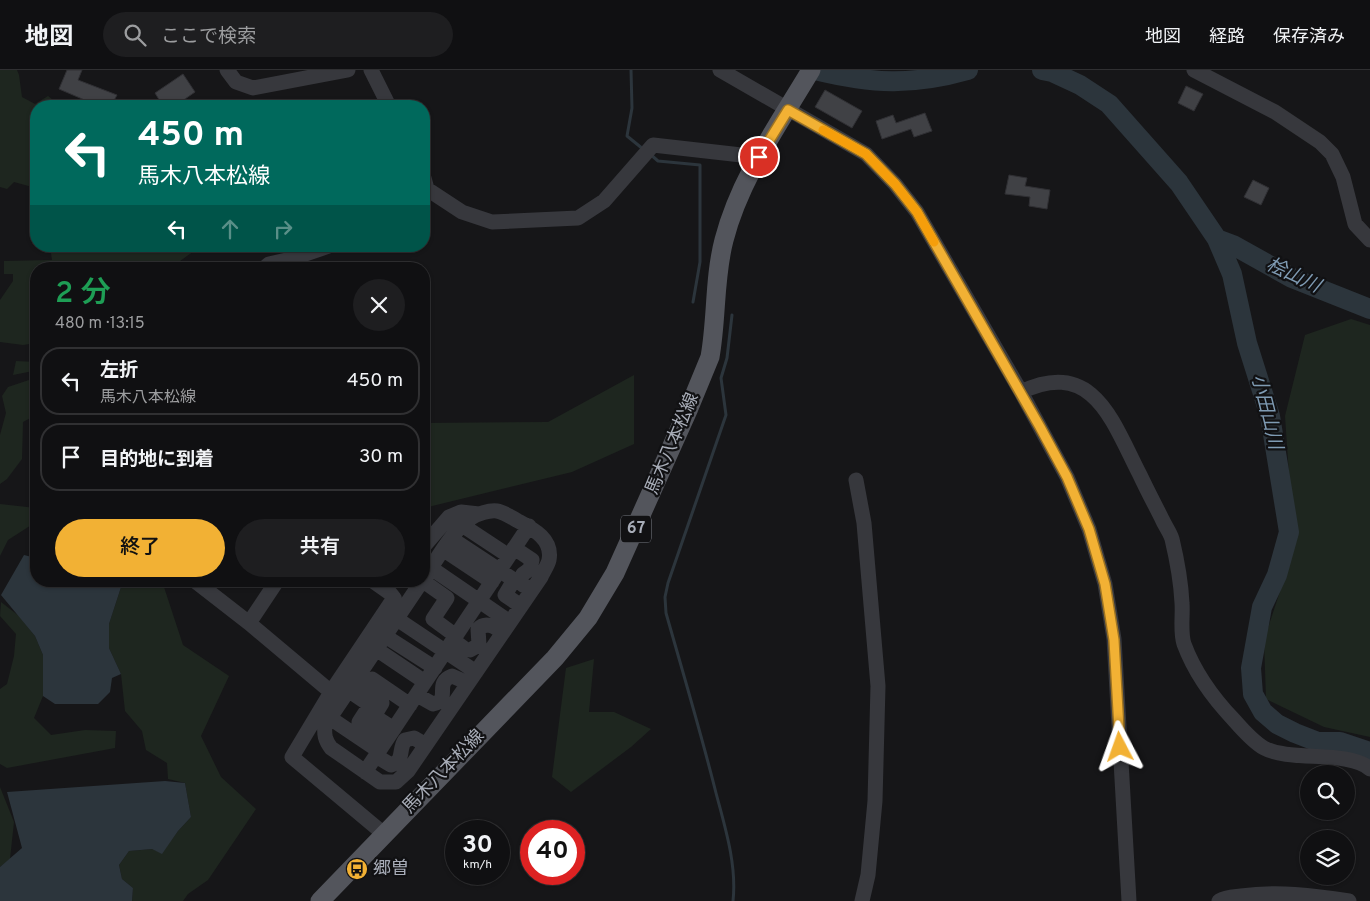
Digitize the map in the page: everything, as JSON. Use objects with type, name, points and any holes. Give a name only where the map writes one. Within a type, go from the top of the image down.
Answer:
[{"type":"main road","name":"馬木八本松線","points":[[320,901],[555,658],[580,628],[608,585],[634,532],[710,357],[714,333],[718,270],[724,239],[739,197],[759,157],[809,72]]},
{"type":"street","points":[[227,70],[236,82],[253,88],[348,70]]},
{"type":"street","points":[[371,70],[386,100]]},
{"type":"street","points":[[720,70],[866,154],[895,184],[917,212],[1021,392],[1067,477],[1089,529],[1105,584],[1114,640],[1129,901]]},
{"type":"street","points":[[1194,70],[1275,112],[1320,142],[1332,154],[1343,177],[1356,224],[1370,240]]},
{"type":"street","points":[[430,190],[462,212],[492,222],[578,218],[604,201],[653,145],[759,157]]},
{"type":"street","points":[[278,262],[311,252]]},
{"type":"street","points":[[1021,392],[1054,381],[1068,383],[1088,392],[1108,412],[1171,537],[1178,566],[1182,603],[1183,642],[1191,662],[1233,719],[1264,748],[1277,752],[1334,758],[1364,764],[1370,769]]},
{"type":"street","points":[[856,480],[864,523],[878,686],[876,801],[868,876],[862,901]]},
{"type":"street","points":[[418,587],[325,725],[324,734],[331,748],[380,782],[396,782],[408,771],[532,590],[549,560],[549,548],[541,534],[501,512],[494,511],[479,514],[470,518],[462,525],[430,570]]},
{"type":"street","points":[[430,539],[450,517],[461,512],[479,514]]},
{"type":"street","points":[[462,525],[512,552],[532,560],[530,569],[523,574],[520,580],[532,590]]},
{"type":"street","points":[[365,772],[529,526]]},
{"type":"street","points":[[448,544],[496,576],[514,580],[504,595],[521,606]]},
{"type":"street","points":[[430,579],[480,601],[506,627]]},
{"type":"street","points":[[430,582],[448,598],[433,619],[452,642],[472,678]]},
{"type":"street","points":[[203,587],[331,692]]},
{"type":"street","points":[[248,623],[273,587]]},
{"type":"street","points":[[384,834],[292,757],[331,692],[394,598],[394,587]]},
{"type":"street","points":[[397,619],[470,650],[479,645],[478,629],[482,625],[506,627]]},
{"type":"street","points":[[385,636],[435,668]]},
{"type":"street","points":[[376,649],[417,694],[433,704],[438,703],[442,698],[442,683],[446,678],[452,676],[472,678]]},
{"type":"street","points":[[355,680],[417,694]]},
{"type":"street","points":[[355,680],[370,705],[359,722],[384,744],[391,765],[400,760],[402,745],[405,740],[414,738],[426,746]]},
{"type":"street","points":[[330,718],[384,744]]},
{"type":"street","points":[[1219,901],[1225,898],[1261,893],[1308,895],[1349,901]]},
{"type":"shaded area","points":[[0,70],[17,70],[22,97],[30,101],[30,186],[14,182],[7,189],[0,187]]},
{"type":"shaded area","points":[[48,96],[53,100],[42,100]]},
{"type":"shaded area","points":[[51,252],[193,252],[180,261],[30,262],[30,344],[23,345],[0,342],[0,300],[13,281],[13,274],[4,274],[4,261],[52,260]]},
{"type":"shaded area","points":[[1351,319],[1370,325],[1370,737],[1324,727],[1266,699],[1264,640],[1294,549],[1285,416],[1305,335]]},
{"type":"shaded area","points":[[16,361],[30,362],[30,372],[13,375]]},
{"type":"shaded area","points":[[634,375],[634,444],[572,472],[430,507],[430,423],[548,422]]},
{"type":"shaded area","points":[[30,380],[30,418],[23,422],[22,459],[7,479],[0,484],[0,435],[6,413],[2,396],[8,387]]},
{"type":"shaded area","points":[[0,504],[30,507],[30,526],[8,540],[0,556]]},
{"type":"shaded area","points":[[24,555],[30,556],[30,587],[121,587],[109,624],[109,648],[121,674],[112,678],[110,692],[98,704],[55,704],[43,696],[43,655],[35,636],[1,595]]},
{"type":"shaded area","points":[[121,587],[164,587],[183,645],[229,676],[201,736],[221,777],[256,809],[208,880],[188,894],[183,901],[132,901],[133,888],[122,879],[119,865],[129,851],[152,849],[162,853],[191,817],[185,783],[168,779],[167,763],[146,750],[142,731],[125,711],[121,674],[109,648],[109,624]]},
{"type":"shaded area","points":[[1,602],[19,616],[35,636],[43,655],[43,696],[34,718],[51,735],[85,730],[116,731],[115,748],[7,768],[0,764],[0,689],[7,684],[14,656],[16,634],[0,616]]},
{"type":"shaded area","points":[[594,659],[589,712],[614,712],[651,729],[631,747],[571,792],[552,777],[566,668]]},
{"type":"shaded area","points":[[165,781],[185,783],[191,817],[178,831],[162,854],[152,849],[129,851],[119,865],[122,879],[133,888],[132,901],[0,901],[0,867],[22,848],[7,792]]},
{"type":"shaded area","points":[[0,787],[14,822],[10,859],[0,867]]},
{"type":"building","points":[[67,70],[82,70],[78,80],[117,95],[114,100],[85,100],[59,89]]},
{"type":"building","points":[[183,74],[195,92],[184,100],[159,100],[155,93]]},
{"type":"building","points":[[1186,86],[1203,94],[1194,111],[1178,103]]},
{"type":"building","points":[[825,90],[862,111],[852,128],[815,107]]},
{"type":"building","points":[[925,113],[932,131],[914,137],[911,129],[882,139],[876,121],[893,115],[896,123]]},
{"type":"building","points":[[1009,175],[1027,178],[1025,186],[1050,190],[1047,209],[1029,206],[1030,197],[1005,194]]},
{"type":"building","points":[[1253,180],[1269,188],[1261,205],[1244,197]]},
{"type":"waterway","points":[[631,70],[632,108],[627,136],[643,149]]},
{"type":"waterway","name":"小田山川","points":[[815,70],[855,78],[892,81],[928,79],[968,70]]},
{"type":"waterway","name":"小田山川","points":[[1042,70],[1052,72],[1080,85],[1109,104],[1179,183],[1217,239],[1232,274],[1247,343],[1270,416],[1289,532],[1277,575],[1262,607],[1251,668],[1253,694],[1263,712],[1277,724],[1295,733],[1318,742],[1340,742],[1370,752]]},
{"type":"waterway","points":[[650,154],[658,161],[700,165],[700,262],[693,302]]},
{"type":"waterway","name":"桧山川","points":[[1217,239],[1233,245],[1292,278],[1370,309]]},
{"type":"waterway","points":[[732,315],[727,358],[721,378],[726,415],[668,583],[665,597],[666,613],[726,833],[732,860],[733,901]]},
{"type":"slow traffic","points":[[823,130],[866,154],[895,184],[917,212],[934,242]]},
{"type":"place","name":"郷曽","points":[[357,869]]},
{"type":"route","points":[[759,157],[788,110],[866,154],[895,184],[917,212],[1040,427],[1067,477],[1089,529],[1105,584],[1114,640],[1120,747]]}]
